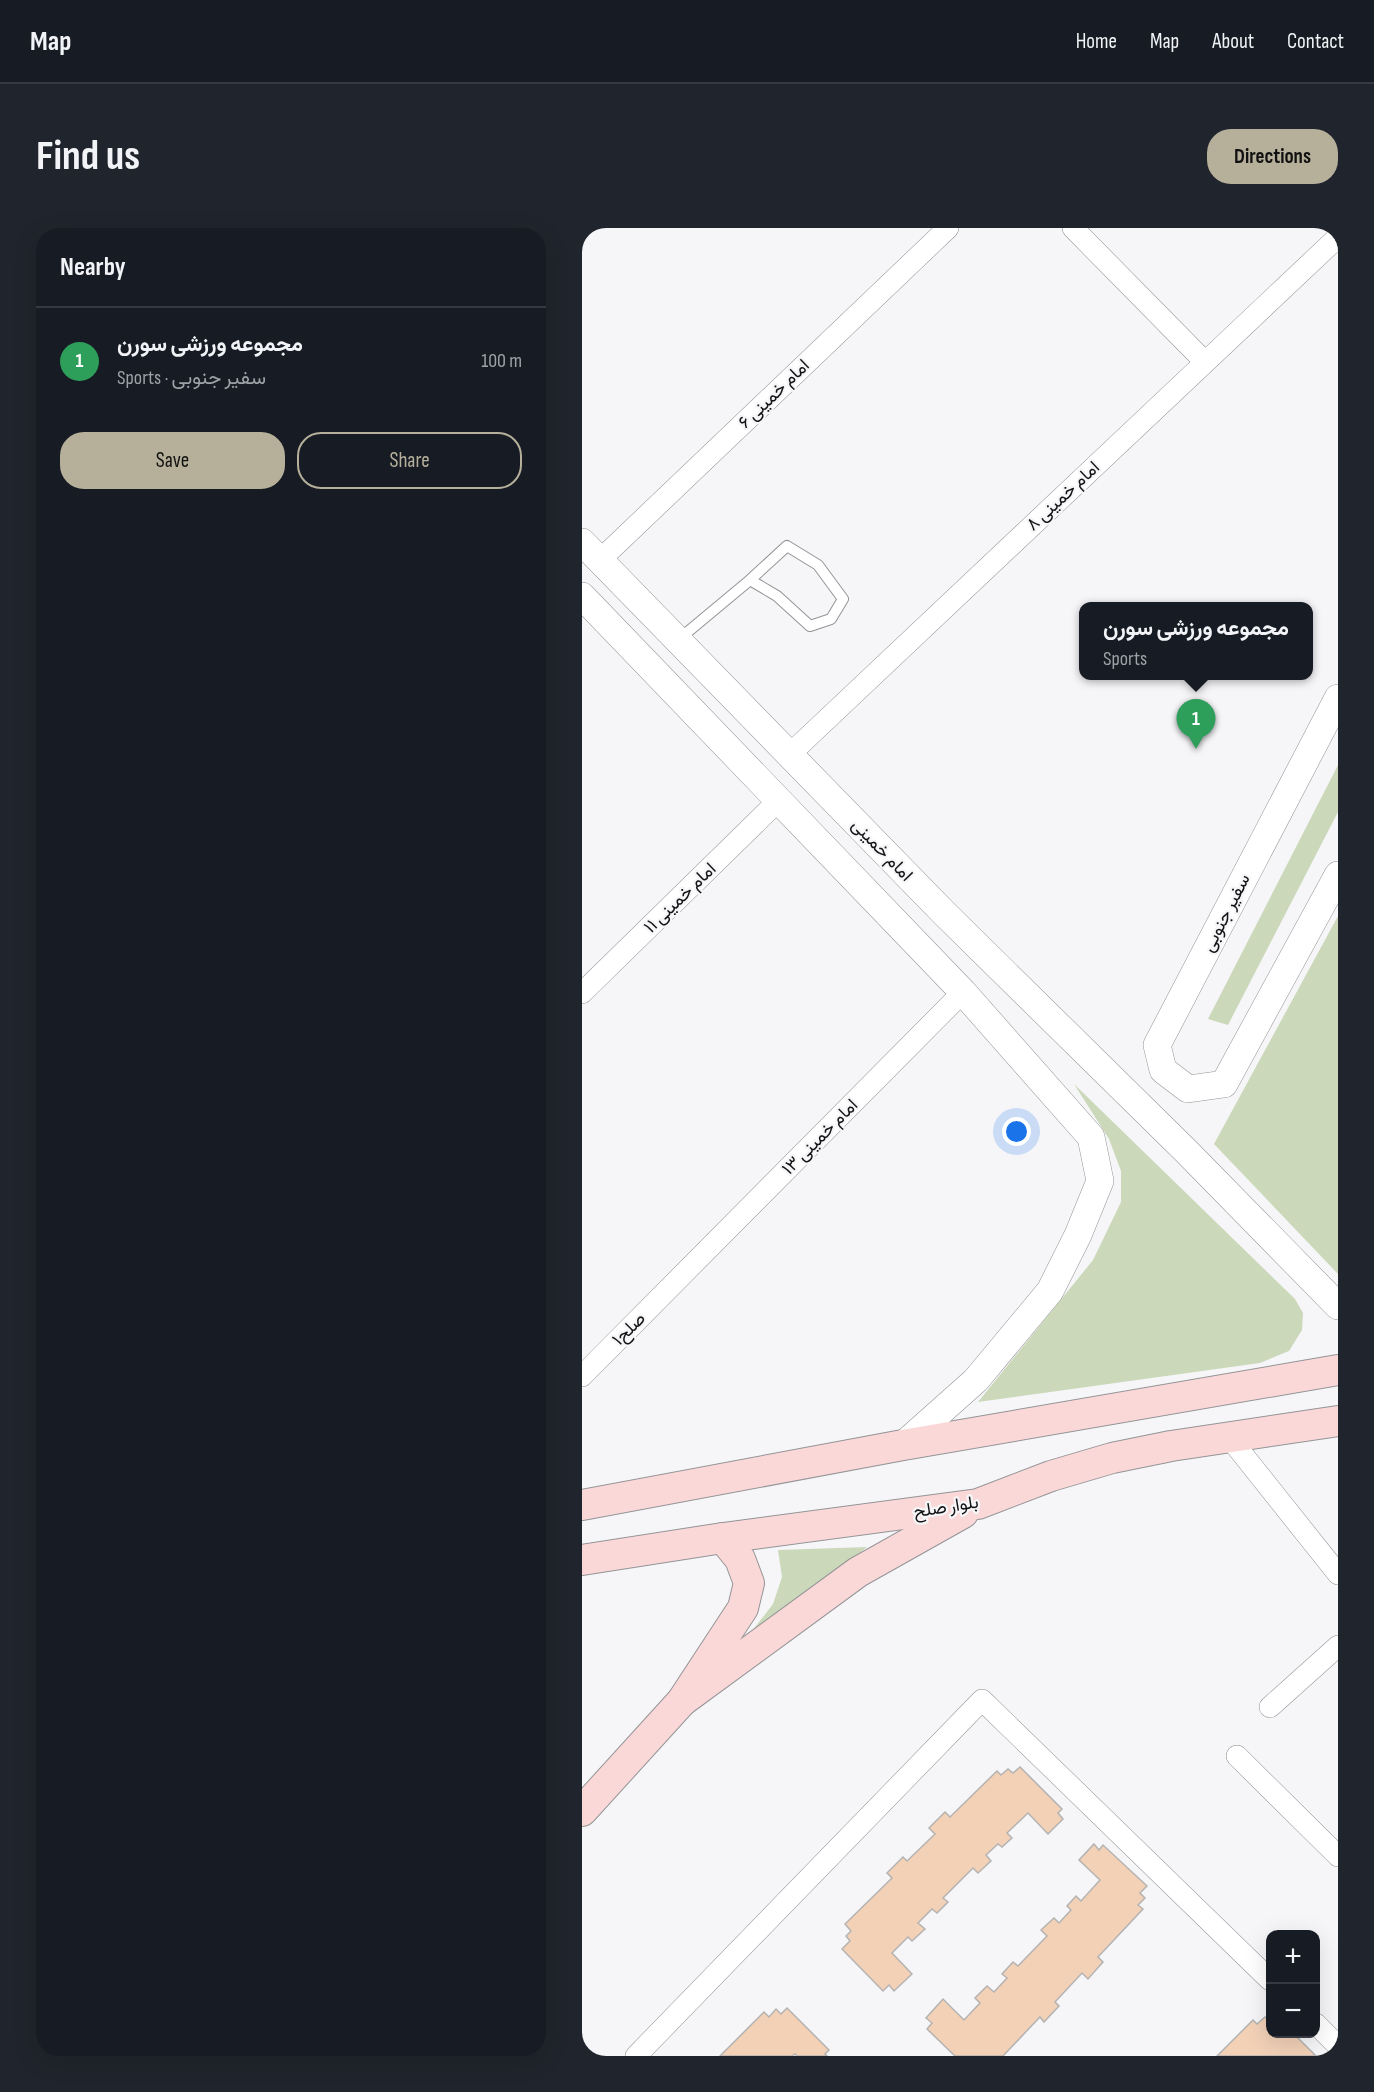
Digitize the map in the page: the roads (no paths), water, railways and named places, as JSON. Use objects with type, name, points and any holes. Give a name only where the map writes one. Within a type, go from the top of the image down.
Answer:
[{"type":"main road","points":[[582,1505],[903,1444],[1338,1370]]},
{"type":"main road","name":"بلوار صلح","points":[[582,1560],[723,1538],[978,1504],[1051,1476],[1112,1458],[1228,1436],[1338,1421]]},
{"type":"main road","points":[[682,1701],[858,1572],[978,1504]]},
{"type":"main road","points":[[582,1811],[682,1701],[743,1608],[749,1583],[740,1559],[723,1538]]},
{"type":"street","name":"امام خمینی ۶","points":[[591,551],[948,228]]},
{"type":"street","points":[[1073,228],[1205,362]]},
{"type":"street","name":"امام خمینی ۸","points":[[789,754],[1338,237]]},
{"type":"street","name":"امام خمینی","points":[[591,551],[944,913],[1187,1152],[1338,1306]]},
{"type":"street","points":[[582,596],[777,802],[963,992],[1091,1137],[1100,1181],[1078,1235],[1050,1291],[976,1380],[903,1444]]},
{"type":"street","name":"سفیر جنوبی","points":[[1338,698],[1156,1045],[1163,1070],[1188,1089],[1224,1084],[1338,875]]},
{"type":"street","name":"امام خمینی ۱۱","points":[[582,993],[777,802]]},
{"type":"street","points":[[913,941],[944,913]]},
{"type":"street","name":"امام خمینی ۱۳","points":[[676,1282],[963,992]]},
{"type":"street","name":"۱صلح","points":[[582,1376],[676,1282]]},
{"type":"street","points":[[1228,1436],[1338,1574]]},
{"type":"street","points":[[1270,1707],[1338,1646]]},
{"type":"street","points":[[636,2056],[982,1700],[1266,1976]]},
{"type":"street","points":[[1237,1756],[1338,1856]]},
{"type":"street","points":[[1320,2028],[1338,2046]]},
{"type":"lane","points":[[678,641],[787,546],[818,565],[843,599],[831,619],[810,626],[777,596],[750,580]]},
{"type":"place","name":"مجموعه ورزشی سورن","points":[[1196,749]]}]
